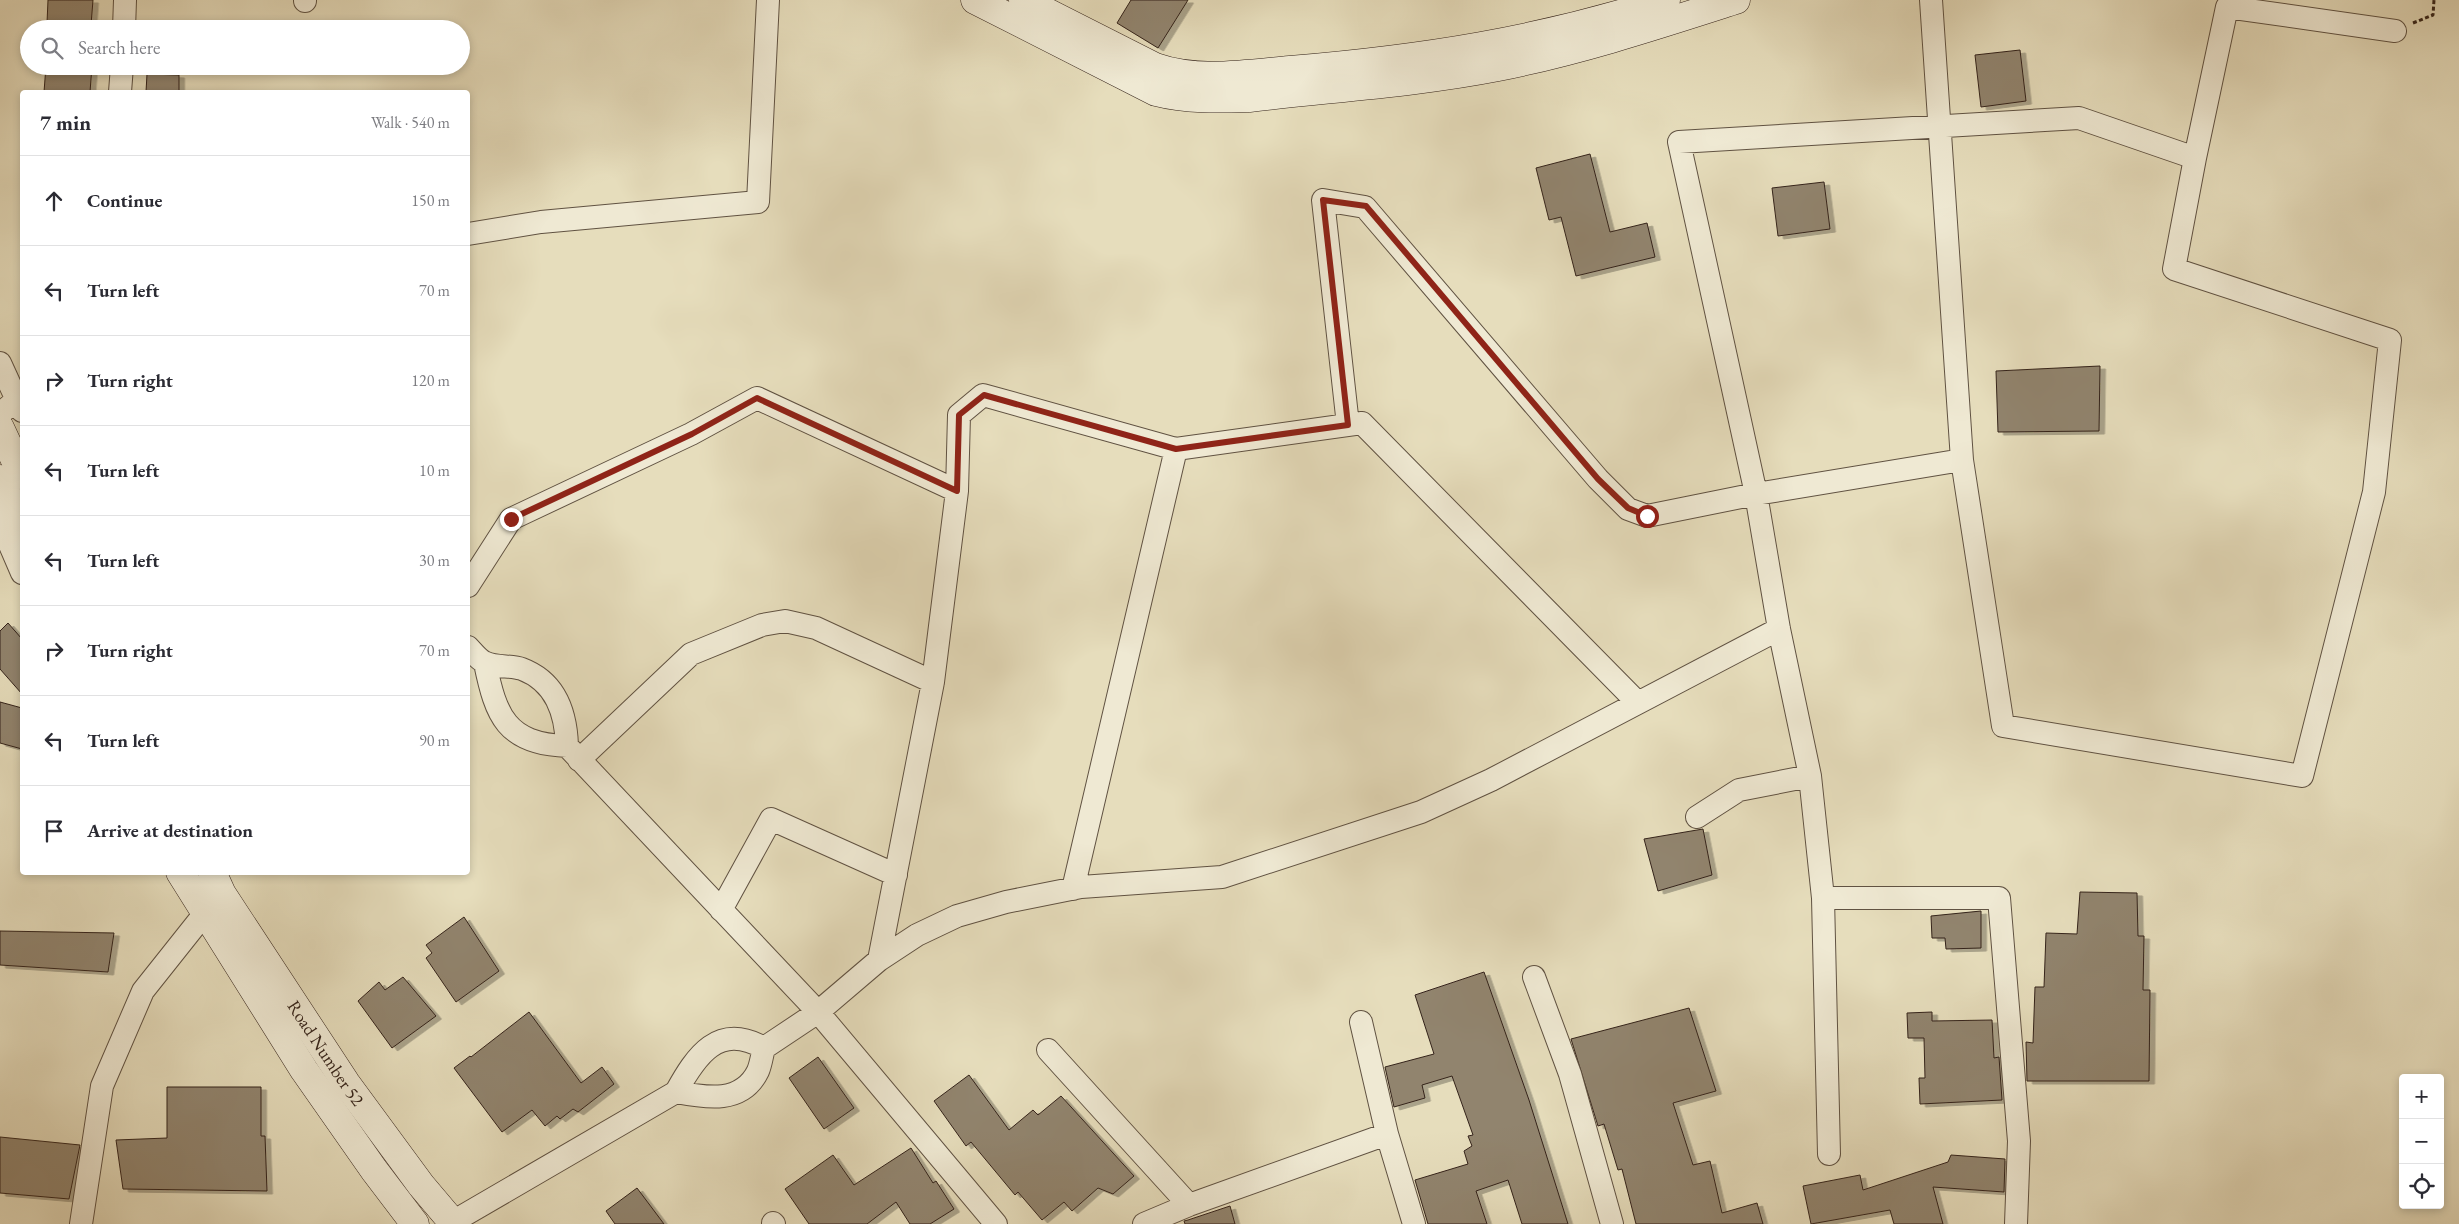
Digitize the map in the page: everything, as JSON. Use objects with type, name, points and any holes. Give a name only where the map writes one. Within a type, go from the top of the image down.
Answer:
[{"type":"street","points":[[124,20],[125,0]]},
{"type":"street","points":[[470,234],[541,222],[758,202],[768,0]]},
{"type":"street","points":[[975,0],[1156,92],[1188,98],[1217,99],[1258,97],[1448,75],[1499,66],[1634,32],[1736,0]]},
{"type":"street","points":[[1023,0],[1154,67],[1170,73],[1191,75],[1262,72],[1434,55],[1562,31],[1666,0]]},
{"type":"street","points":[[1931,0],[1962,460],[2003,726],[2302,776],[2374,492],[2390,340],[2174,269],[2195,158],[2228,7],[2395,31]]},
{"type":"street","points":[[120,90],[121,75]]},
{"type":"street","points":[[1829,1154],[1823,898],[1810,776],[1779,628],[1756,494],[1678,142],[2079,118],[2195,158]]},
{"type":"street","points":[[1348,425],[1323,200],[1366,206],[1598,479],[1628,508],[1647,516],[1756,494],[1962,460]]},
{"type":"street","points":[[0,363],[20,400]]},
{"type":"street","points":[[879,960],[932,682],[957,491],[959,415],[984,395],[1176,449],[1362,423],[1637,702]]},
{"type":"street","points":[[470,583],[511,519],[692,434],[757,398],[957,491]]},
{"type":"street","points":[[0,414],[20,403]]},
{"type":"street","points":[[0,428],[20,471]]},
{"type":"street","points":[[1073,889],[1176,449]]},
{"type":"street","points":[[0,479],[20,524]]},
{"type":"street","points":[[0,522],[20,568]]},
{"type":"street","points":[[573,753],[691,654],[762,624],[785,621],[816,628],[932,682]]},
{"type":"street","points":[[676,1092],[724,1098],[743,1090],[758,1070],[764,1048],[818,1012],[879,960],[917,934],[957,916],[1006,902],[1073,889],[1222,877],[1421,812],[1491,780],[1779,628]]},
{"type":"street","points":[[470,648],[484,662],[492,696],[506,724],[528,740],[573,753]]},
{"type":"street","points":[[484,662],[521,669],[541,678],[558,700],[573,753],[818,1012],[996,1224]]},
{"type":"street","points":[[1697,817],[1739,790],[1810,776]]},
{"type":"street","points":[[722,910],[771,819],[896,874]]},
{"type":"street","name":"Road Number 52","points":[[180,875],[214,888],[346,1083],[421,1185],[452,1223]]},
{"type":"street","points":[[80,1224],[102,1086],[143,992],[214,888]]},
{"type":"street","name":"Road Number 52","points":[[214,888],[304,1070],[374,1170],[415,1224]]},
{"type":"street","points":[[1823,898],[1999,898],[2019,1141],[2016,1224]]},
{"type":"street","points":[[1534,977],[1570,1074],[1612,1224]]},
{"type":"street","points":[[1361,1022],[1387,1134],[1414,1224]]},
{"type":"street","points":[[452,1223],[676,1092],[689,1069],[703,1051],[716,1041],[735,1039],[752,1041],[764,1048]]},
{"type":"street","points":[[1048,1050],[1189,1205]]},
{"type":"street","points":[[1144,1224],[1189,1205],[1387,1134]]},
{"type":"path","points":[[2395,31],[2433,15],[2434,0]]},
{"type":"building","points":[[48,0],[93,0],[91,20],[47,20]]},
{"type":"building","points":[[1131,0],[1188,0],[1158,48],[1117,23]]},
{"type":"building","points":[[2020,50],[2026,101],[1981,107],[1975,55]]},
{"type":"building","points":[[45,75],[91,75],[90,90],[44,90]]},
{"type":"building","points":[[147,75],[179,75],[179,90],[146,90]]},
{"type":"building","points":[[1590,154],[1610,232],[1647,223],[1655,257],[1576,276],[1561,217],[1549,220],[1536,168]]},
{"type":"building","points":[[1824,182],[1830,229],[1778,236],[1772,188]]},
{"type":"building","points":[[2100,366],[2099,431],[1998,432],[1996,371]]},
{"type":"building","points":[[8,623],[20,637],[20,692],[0,669],[0,631]]},
{"type":"building","points":[[0,702],[20,707],[20,748],[0,743]]},
{"type":"building","points":[[1703,829],[1712,875],[1658,891],[1644,839]]},
{"type":"building","points":[[2080,892],[2137,893],[2138,936],[2144,936],[2143,990],[2150,990],[2149,1081],[2027,1081],[2026,1042],[2033,1043],[2035,987],[2044,987],[2046,933],[2077,934]]},
{"type":"building","points":[[1981,911],[1981,948],[1946,949],[1945,938],[1932,938],[1931,916]]},
{"type":"building","points":[[464,917],[499,971],[456,1002],[426,958],[432,953],[426,945]]},
{"type":"building","points":[[0,931],[114,933],[108,972],[0,965]]},
{"type":"building","points":[[1484,972],[1529,1100],[1568,1224],[1522,1224],[1508,1180],[1476,1191],[1487,1224],[1428,1224],[1415,1180],[1468,1164],[1464,1151],[1472,1146],[1468,1136],[1473,1135],[1452,1076],[1422,1085],[1425,1098],[1394,1107],[1385,1067],[1434,1054],[1415,995]]},
{"type":"building","points":[[403,977],[436,1016],[392,1048],[358,1001],[379,982],[385,990]]},
{"type":"building","points":[[1689,1008],[1716,1091],[1673,1103],[1693,1165],[1710,1161],[1722,1213],[1757,1203],[1763,1224],[1636,1224],[1622,1169],[1618,1170],[1604,1124],[1598,1126],[1571,1039]]},
{"type":"building","points":[[529,1012],[581,1083],[602,1067],[614,1084],[578,1112],[573,1109],[560,1119],[557,1116],[545,1126],[532,1110],[502,1132],[454,1068]]},
{"type":"building","points":[[1932,1012],[1932,1021],[1992,1020],[1994,1058],[1999,1057],[2002,1100],[1920,1104],[1919,1078],[1925,1078],[1924,1038],[1908,1038],[1907,1013]]},
{"type":"building","points":[[818,1057],[854,1108],[824,1129],[789,1078]]},
{"type":"building","points":[[969,1075],[1009,1130],[1033,1110],[1038,1115],[1061,1096],[1134,1176],[1113,1194],[1098,1188],[1072,1211],[1064,1202],[1042,1220],[1018,1192],[1015,1195],[971,1142],[966,1146],[934,1101]]},
{"type":"building","points":[[167,1087],[261,1087],[261,1136],[265,1136],[267,1191],[123,1189],[116,1140],[167,1138]]},
{"type":"building","points":[[0,1137],[80,1145],[69,1199],[0,1193]]},
{"type":"building","points":[[911,1148],[933,1183],[936,1181],[954,1209],[930,1224],[910,1224],[896,1202],[867,1224],[809,1224],[785,1189],[833,1155],[854,1185]]},
{"type":"building","points":[[1951,1155],[2005,1159],[2004,1192],[1933,1187],[1943,1224],[1894,1224],[1890,1210],[1811,1224],[1803,1186],[1860,1175],[1863,1190],[1948,1162]]},
{"type":"building","points":[[637,1188],[664,1224],[615,1224],[606,1211]]},
{"type":"building","points":[[1230,1206],[1235,1224],[1185,1224],[1184,1221]]},
{"type":"route","points":[[511,519],[692,434],[757,398],[957,491],[959,415],[984,395],[1176,449],[1348,425],[1323,200],[1366,206],[1598,479],[1628,508],[1647,516]]}]
